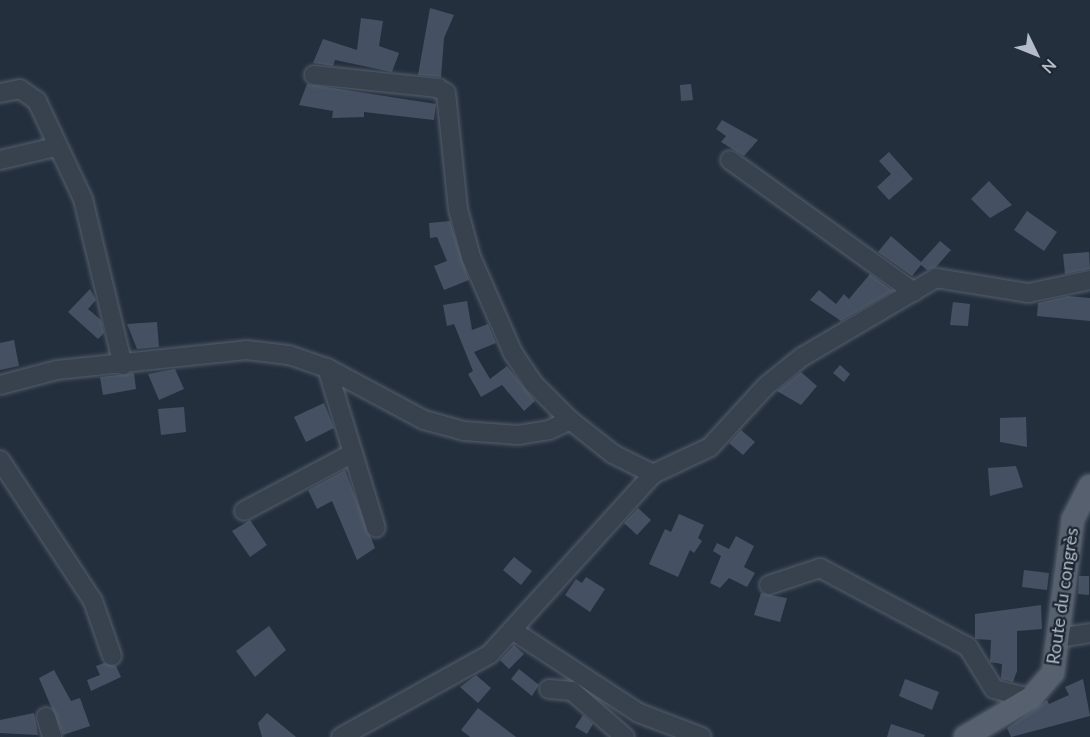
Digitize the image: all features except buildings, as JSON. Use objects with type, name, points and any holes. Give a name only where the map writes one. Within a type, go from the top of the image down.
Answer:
[{"type":"main road","name":"Route du congrès","points":[[965,737],[1031,698],[1053,673],[1073,519],[1090,486]]},
{"type":"street","points":[[314,75],[446,93],[458,208],[471,257],[513,353],[534,384],[570,420],[613,454],[653,474]]},
{"type":"street","points":[[0,93],[29,92],[89,214],[123,365]]},
{"type":"street","points":[[0,160],[56,147]]},
{"type":"street","points":[[730,160],[914,292]]},
{"type":"street","points":[[341,737],[490,654],[653,474],[710,447],[766,386],[802,357],[944,277],[1029,293],[1090,280]]},
{"type":"street","points":[[0,384],[57,370],[123,365],[246,350],[290,355],[327,368],[424,420],[464,431],[518,435],[549,430],[570,420]]},
{"type":"street","points":[[327,368],[376,528]]},
{"type":"street","points":[[244,511],[353,453]]},
{"type":"street","points":[[0,460],[93,601],[112,656]]},
{"type":"street","points":[[769,585],[820,567],[968,647],[994,689],[1031,698]]},
{"type":"street","points":[[512,630],[639,713],[702,737]]},
{"type":"street","points":[[1059,638],[1090,633]]},
{"type":"street","points":[[549,689],[572,691],[625,737]]},
{"type":"street","points":[[46,717],[52,737]]}]
